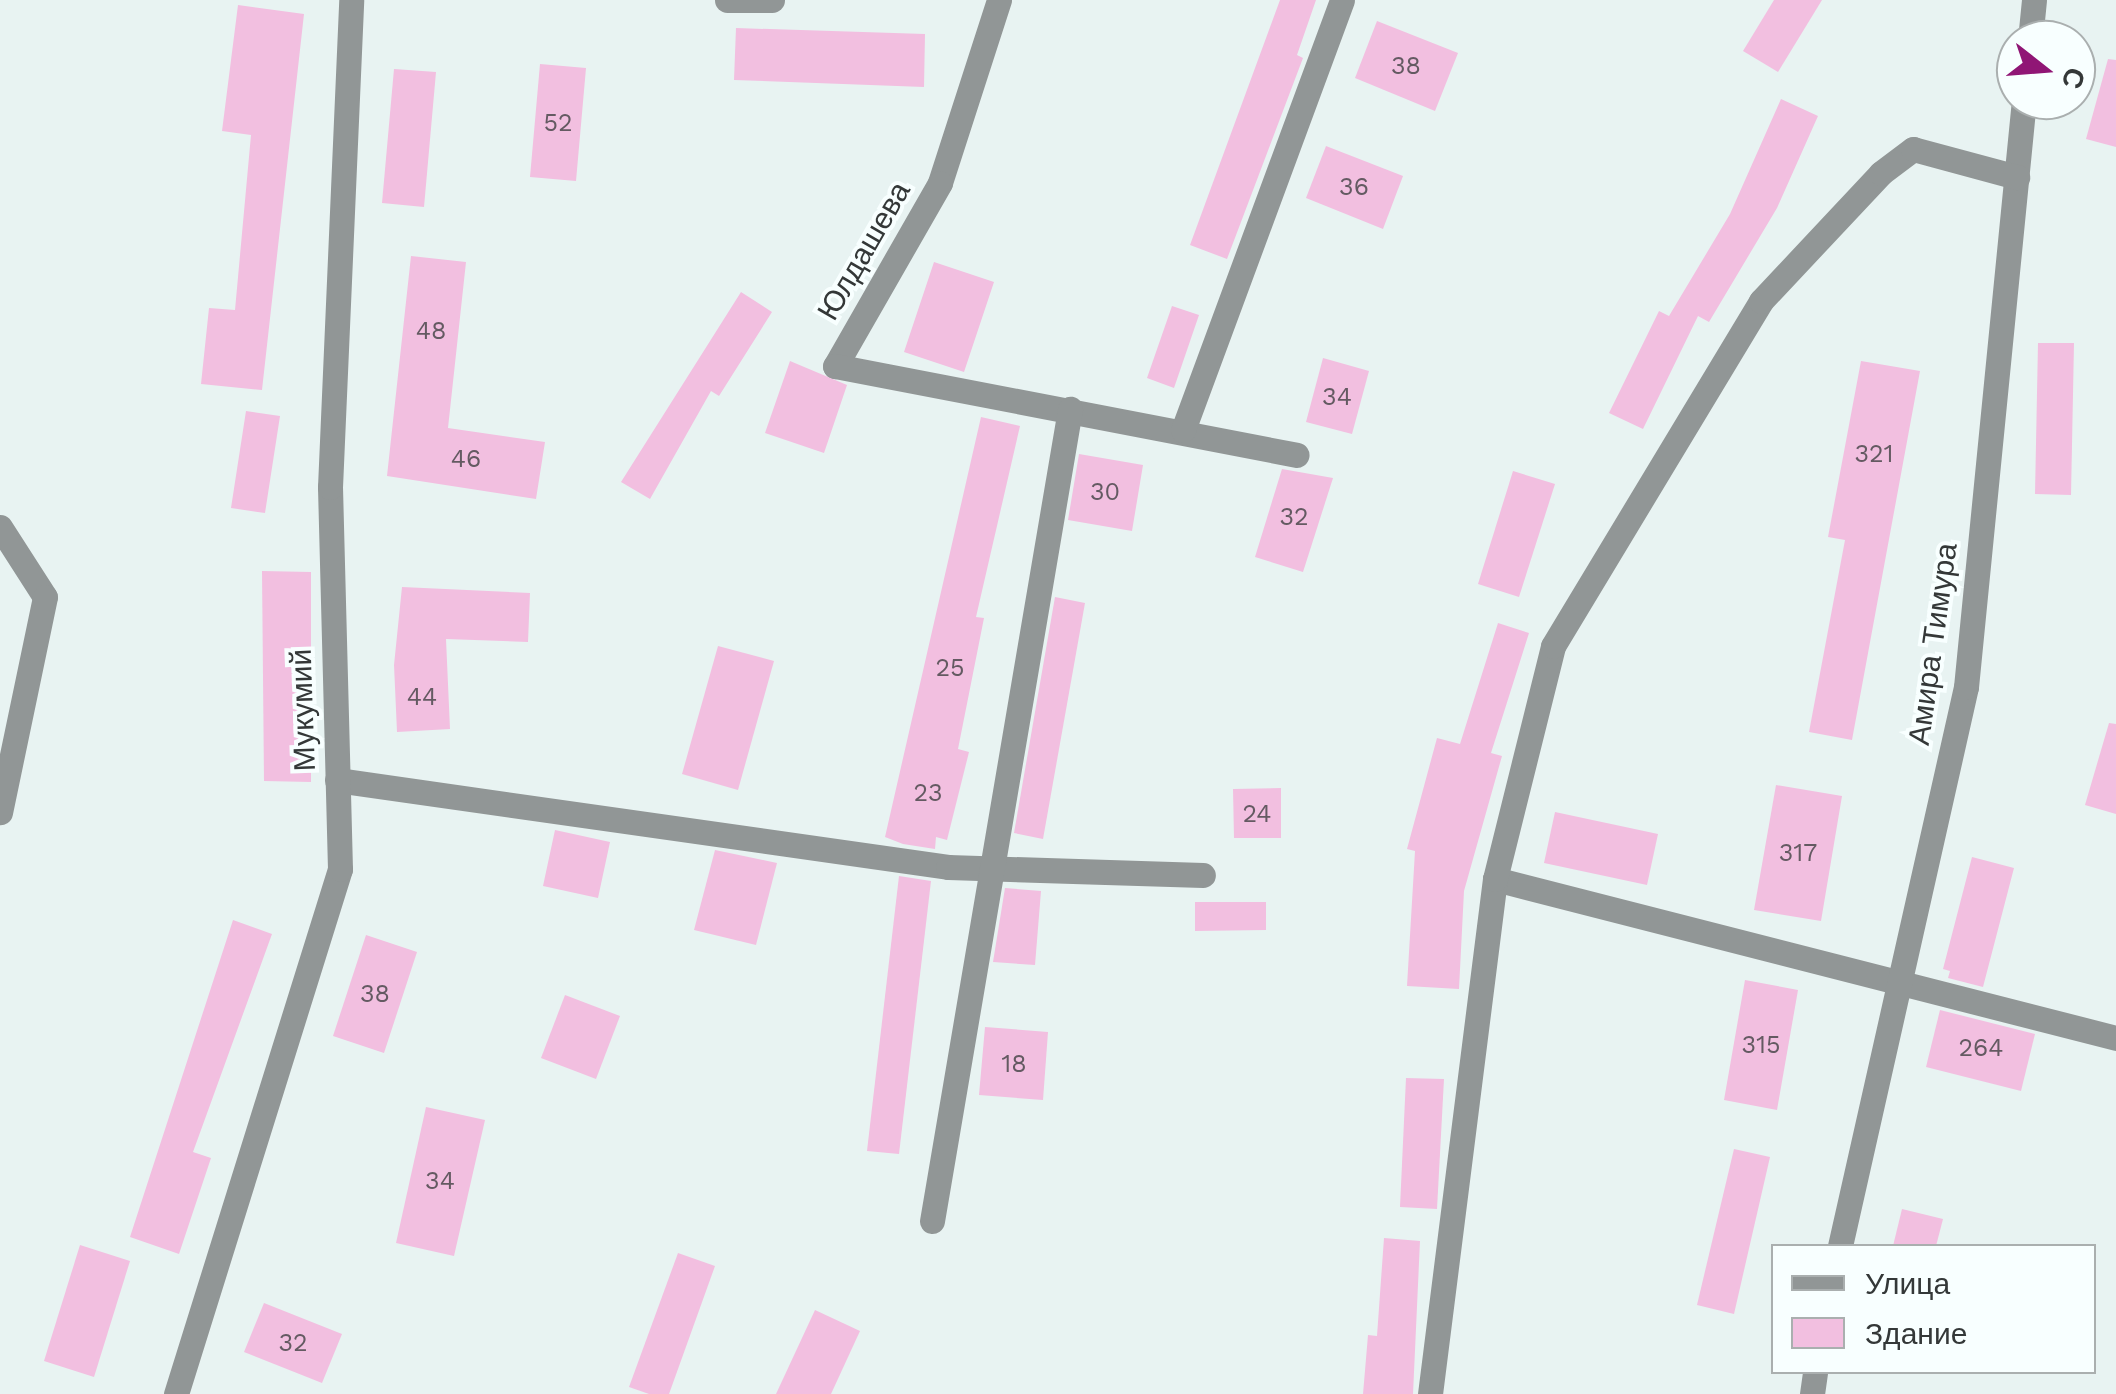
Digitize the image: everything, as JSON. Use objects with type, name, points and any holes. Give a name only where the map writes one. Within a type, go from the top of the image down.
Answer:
[{"type":"street","name":"Мукумий","points":[[176,1394],[340,868],[330,487],[351,0]]},
{"type":"street","points":[[726,0],[772,0]]},
{"type":"street","name":"Юлдашева","points":[[999,0],[940,183],[835,366],[1183,430],[1296,456]]},
{"type":"street","points":[[1183,430],[1342,0]]},
{"type":"street","name":"Амира Тимура","points":[[1840,1244],[1966,687],[2022,120]]},
{"type":"street","points":[[1430,1394],[1495,879],[1553,646],[1761,301],[1881,173],[1913,149],[2017,177]]},
{"type":"street","points":[[932,1222],[1070,409]]},
{"type":"street","points":[[0,527],[45,597],[0,812]]},
{"type":"street","points":[[337,780],[992,869],[1203,874]]},
{"type":"street","points":[[1495,879],[1898,986],[2116,1038]]},
{"type":"building","points":[[1280,0],[1316,0],[1297,55],[1303,58],[1227,259],[1190,245]]},
{"type":"building","points":[[1774,0],[1822,0],[1778,72],[1743,51]]},
{"type":"building","points":[[238,5],[304,14],[262,390],[201,384],[209,308],[235,310],[251,135],[222,131]]},
{"type":"building","points":[[1377,21],[1458,53],[1435,111],[1355,78]]},
{"type":"building","points":[[736,28],[925,34],[924,87],[734,80]]},
{"type":"building","points":[[2108,59],[2116,60],[2116,147],[2086,139],[2091,120],[2096,120],[2096,103]]},
{"type":"building","points":[[540,64],[586,68],[576,181],[530,177]]},
{"type":"building","points":[[394,69],[436,72],[424,207],[382,203]]},
{"type":"building","points":[[1781,99],[1818,116],[1777,208],[1709,322],[1698,316],[1643,429],[1609,413],[1659,311],[1669,316],[1730,214]]},
{"type":"building","points":[[1326,146],[1403,176],[1383,229],[1306,198]]},
{"type":"building","points":[[411,256],[466,262],[448,428],[545,442],[536,499],[387,476]]},
{"type":"building","points":[[934,262],[994,282],[964,372],[904,352]]},
{"type":"building","points":[[741,292],[772,312],[719,396],[711,391],[650,499],[621,482]]},
{"type":"building","points":[[1172,306],[1199,315],[1174,388],[1147,378]]},
{"type":"building","points":[[2038,343],[2074,343],[2071,495],[2035,494]]},
{"type":"building","points":[[1323,358],[1369,371],[1352,434],[1306,422]]},
{"type":"building","points":[[790,361],[847,385],[824,453],[765,433]]},
{"type":"building","points":[[1861,361],[1920,371],[1852,740],[1809,732],[1845,540],[1828,537]]},
{"type":"building","points":[[246,411],[280,416],[265,513],[231,508]]},
{"type":"building","points":[[981,417],[1020,426],[976,617],[984,618],[958,749],[969,752],[947,840],[936,837],[935,849],[885,837]]},
{"type":"building","points":[[1079,454],[1143,465],[1132,531],[1068,520]]},
{"type":"building","points":[[1282,469],[1333,478],[1303,572],[1255,557]]},
{"type":"building","points":[[1513,471],[1555,484],[1519,597],[1478,584]]},
{"type":"building","points":[[262,571],[311,572],[311,782],[264,781]]},
{"type":"building","points":[[402,587],[530,593],[528,642],[446,639],[450,729],[397,732],[394,665]]},
{"type":"building","points":[[1055,597],[1085,603],[1043,839],[1014,833]]},
{"type":"building","points":[[1498,623],[1529,633],[1491,753],[1502,756],[1464,891],[1459,989],[1407,986],[1415,851],[1407,849],[1437,738],[1460,744]]},
{"type":"building","points":[[718,646],[774,661],[738,790],[682,774]]},
{"type":"building","points":[[2109,723],[2116,724],[2116,814],[2085,805]]},
{"type":"building","points":[[1776,785],[1842,796],[1821,921],[1754,910]]},
{"type":"building","points":[[1281,788],[1281,838],[1234,838],[1233,789]]},
{"type":"building","points":[[1555,812],[1658,834],[1647,885],[1544,863]]},
{"type":"building","points":[[555,830],[610,842],[598,898],[543,886]]},
{"type":"building","points":[[715,850],[777,863],[756,945],[694,930]]},
{"type":"building","points":[[1972,857],[2014,868],[1983,987],[1948,978],[1950,971],[1943,969]]},
{"type":"building","points":[[899,876],[931,881],[899,1154],[867,1151]]},
{"type":"building","points":[[1005,888],[1041,891],[1035,965],[993,962]]},
{"type":"building","points":[[1195,902],[1266,902],[1266,930],[1195,931]]},
{"type":"building","points":[[233,920],[272,934],[193,1152],[211,1158],[179,1254],[130,1237]]},
{"type":"building","points":[[366,935],[417,952],[384,1053],[333,1036]]},
{"type":"building","points":[[1745,980],[1798,990],[1777,1110],[1724,1100]]},
{"type":"building","points":[[565,995],[620,1016],[596,1079],[541,1058]]},
{"type":"building","points":[[1940,1010],[2035,1034],[2021,1091],[1926,1067]]},
{"type":"building","points":[[985,1027],[1048,1032],[1043,1100],[979,1095]]},
{"type":"building","points":[[1406,1078],[1444,1079],[1437,1209],[1400,1207]]},
{"type":"building","points":[[426,1107],[485,1120],[454,1256],[396,1243]]},
{"type":"building","points":[[1734,1149],[1770,1157],[1734,1314],[1697,1305]]},
{"type":"building","points":[[1902,1209],[1943,1219],[1937,1244],[1893,1244]]},
{"type":"building","points":[[1384,1238],[1420,1241],[1413,1394],[1363,1394],[1368,1335],[1377,1336]]},
{"type":"building","points":[[80,1245],[130,1261],[94,1377],[44,1361]]},
{"type":"building","points":[[678,1253],[715,1266],[669,1394],[649,1394],[629,1387]]},
{"type":"building","points":[[264,1303],[342,1334],[322,1383],[244,1352]]},
{"type":"building","points":[[815,1310],[860,1331],[831,1394],[776,1394]]}]
